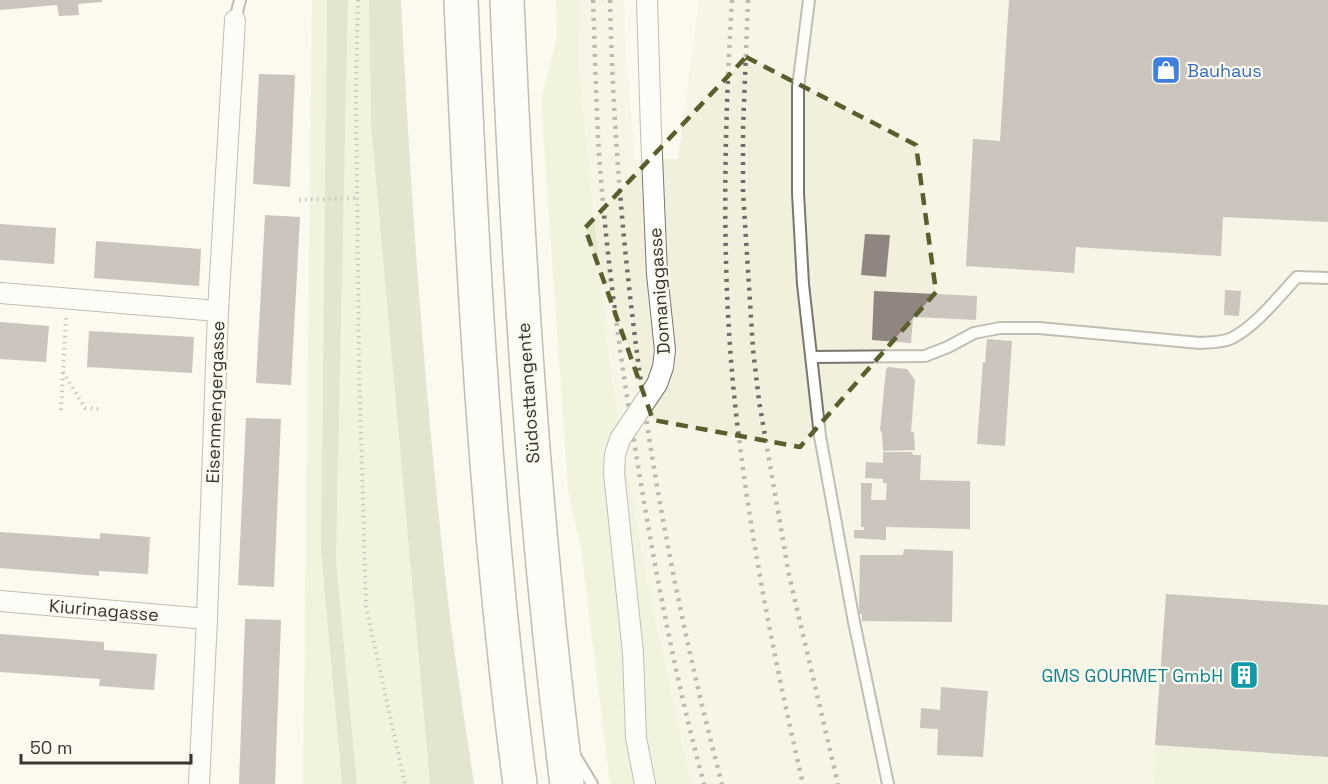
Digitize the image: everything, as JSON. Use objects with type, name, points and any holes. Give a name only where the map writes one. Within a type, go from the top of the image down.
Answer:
[{"type":"highway","points":[[461,0],[469,197],[483,420],[520,784]]},
{"type":"highway","name":"Südosttangente","points":[[507,0],[515,195],[529,415],[567,784]]},
{"type":"street","name":"Domaniggasse","points":[[645,784],[636,738],[633,653],[614,473],[615,456],[620,439],[657,384],[663,368],[665,350],[657,273],[647,0]]},
{"type":"street","name":"Eisenmengergasse","points":[[199,784],[218,310],[235,20]]},
{"type":"street","points":[[0,293],[218,310]]},
{"type":"street","name":"Kiurinagasse","points":[[0,602],[207,620]]},
{"type":"lane","points":[[235,20],[240,0]]},
{"type":"lane","points":[[809,0],[798,87],[798,193],[803,284],[820,436],[854,622],[888,784]]},
{"type":"lane","points":[[812,357],[925,356],[974,333],[1000,328],[1039,328],[1200,343],[1224,341],[1258,318],[1297,277],[1328,278]]},
{"type":"lane","points":[[560,731],[592,784]]},
{"type":"path","points":[[358,0],[356,90],[359,366],[366,608],[405,784]]},
{"type":"path","points":[[299,200],[357,198]]},
{"type":"path","points":[[61,410],[68,299]]},
{"type":"path","points":[[63,372],[85,408],[101,409]]},
{"type":"highlighted area","points":[[746,57],[916,145],[936,292],[800,447],[653,420],[585,228]]},
{"type":"shaded area","points":[[578,0],[624,0],[626,56],[635,160],[678,159],[699,0],[1328,0],[1328,784],[888,784],[874,756],[878,784],[691,784],[646,575],[611,376],[580,80]]},
{"type":"green space","points":[[312,0],[327,0],[321,552],[342,784],[303,784]]},
{"type":"green space","points":[[327,0],[348,0],[336,561],[357,784],[342,784],[321,552]]},
{"type":"green space","points":[[348,0],[369,0],[371,125],[430,784],[357,784],[336,561]]},
{"type":"green space","points":[[369,0],[401,0],[415,232],[434,464],[450,618],[474,784],[430,784],[371,125]]},
{"type":"green space","points":[[556,0],[578,0],[580,80],[611,376],[646,575],[691,784],[610,784],[581,548],[568,489],[541,101],[557,38]]},
{"type":"green space","points":[[1155,745],[1328,757],[1328,784],[1153,784]]},
{"type":"building","points":[[0,0],[102,0],[102,2],[78,4],[79,15],[59,16],[57,5],[0,10]]},
{"type":"building","name":"Bauhaus","points":[[1009,0],[1328,0],[1328,222],[1223,217],[1221,256],[1076,247],[1074,273],[966,266],[973,139],[1000,141]]},
{"type":"building","points":[[259,74],[295,75],[290,187],[253,184]]},
{"type":"building","points":[[265,215],[300,217],[291,385],[256,383]]},
{"type":"building","points":[[0,224],[56,228],[54,264],[0,260]]},
{"type":"building","points":[[865,234],[890,235],[886,277],[861,275]]},
{"type":"building","points":[[96,241],[201,249],[199,286],[94,278]]},
{"type":"building","points":[[1225,290],[1241,291],[1239,316],[1224,315]]},
{"type":"building","points":[[874,291],[977,296],[976,320],[915,317],[913,318],[911,343],[872,340]]},
{"type":"building","points":[[0,322],[49,326],[46,362],[0,359]]},
{"type":"building","points":[[89,331],[194,337],[192,373],[87,367]]},
{"type":"building","points":[[987,339],[1012,341],[1005,446],[977,444],[983,362],[985,363]]},
{"type":"building","points":[[888,367],[907,369],[915,380],[911,432],[914,432],[915,450],[883,451],[880,430]]},
{"type":"building","points":[[246,418],[281,419],[274,587],[238,585]]},
{"type":"building","points":[[883,452],[912,452],[913,455],[921,455],[920,480],[970,481],[970,529],[886,527],[886,540],[854,538],[854,530],[864,530],[864,527],[861,527],[861,483],[872,483],[871,500],[886,500],[887,483],[883,483],[883,479],[865,478],[866,462],[883,463]]},
{"type":"building","points":[[0,532],[100,539],[100,533],[150,537],[148,574],[99,571],[99,576],[0,568]]},
{"type":"building","points":[[904,549],[953,551],[952,622],[862,621],[862,614],[859,614],[860,555],[903,555]]},
{"type":"building","name":"GMS GOURMET GmbH","points":[[1166,594],[1328,605],[1328,757],[1155,745]]},
{"type":"building","points":[[245,619],[281,620],[275,784],[239,784]]},
{"type":"building","points":[[0,634],[104,642],[104,650],[157,654],[154,690],[99,686],[100,679],[0,672]]},
{"type":"building","points":[[941,687],[988,691],[983,757],[937,755],[938,729],[920,728],[921,708],[940,710]]},
{"type":"railway","points":[[593,0],[599,154],[618,338],[657,574],[683,700],[704,784]]},
{"type":"railway","points":[[610,0],[620,198],[643,395],[658,493],[677,591],[722,784]]},
{"type":"railway","points":[[732,0],[725,202],[728,303],[735,404],[747,500],[763,595],[803,784]]},
{"type":"railway","points":[[748,0],[743,192],[753,349],[759,401],[789,575],[838,784]]},
{"type":"place","name":"Bauhaus","points":[[1166,70]]},
{"type":"place","name":"GMS GOURMET GmbH","points":[[1244,675]]}]
